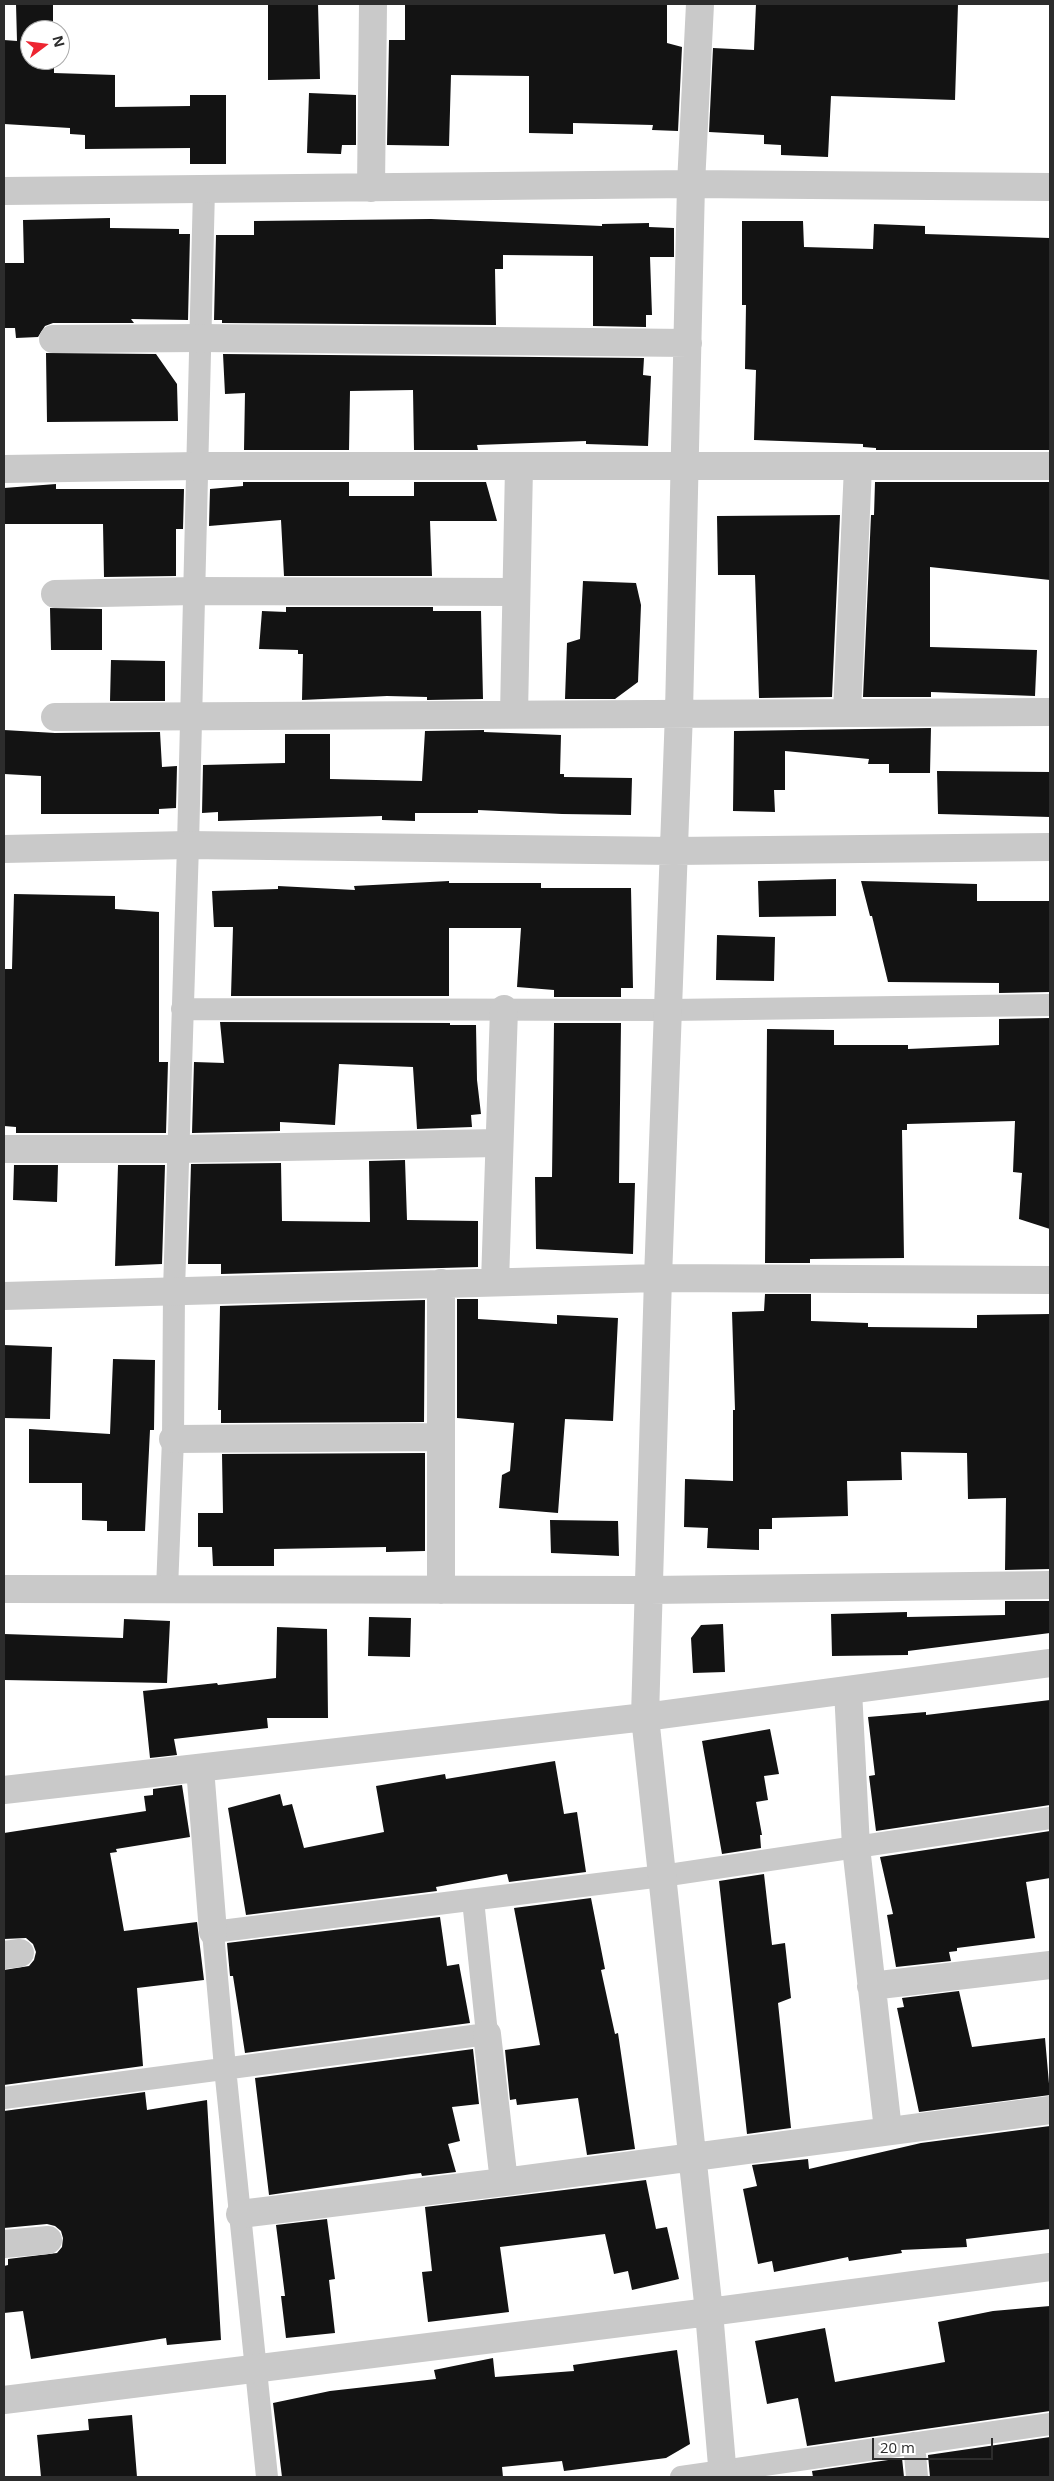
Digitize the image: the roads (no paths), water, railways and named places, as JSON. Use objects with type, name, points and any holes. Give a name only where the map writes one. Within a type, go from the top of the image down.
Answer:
[{"type":"street","points":[[371,188],[373,4]]},
{"type":"street","points":[[700,4],[691,184],[679,712],[658,1278],[645,1717],[709,2312],[723,2475]]},
{"type":"street","points":[[4,191],[691,184],[1050,187]]},
{"type":"street","points":[[53,339],[201,338],[688,344]]},
{"type":"street","points":[[4,469],[198,466],[1050,466]]},
{"type":"street","points":[[514,714],[519,467]]},
{"type":"street","points":[[847,712],[858,467]]},
{"type":"street","points":[[55,594],[194,591],[516,592]]},
{"type":"street","points":[[56,717],[679,712],[1050,712]]},
{"type":"street","points":[[4,849],[188,845],[674,851],[1050,847]]},
{"type":"street","points":[[495,1282],[498,1143],[504,1009]]},
{"type":"street","points":[[4,1149],[498,1143]]},
{"type":"street","points":[[4,1296],[658,1278],[1050,1280]]},
{"type":"street","points":[[441,1283],[441,1590]]},
{"type":"street","points":[[173,1439],[441,1437]]},
{"type":"street","points":[[4,1589],[650,1590],[1050,1585]]},
{"type":"street","points":[[4,1790],[645,1717],[1050,1663]]},
{"type":"street","points":[[848,1690],[856,1847],[888,2130]]},
{"type":"street","points":[[200,1768],[213,1932]]},
{"type":"street","points":[[871,1986],[1050,1964]]},
{"type":"street","points":[[487,2034],[504,2182]]},
{"type":"street","points":[[240,2214],[693,2159],[888,2130],[1050,2110]]},
{"type":"street","points":[[4,2244],[48,2240]]},
{"type":"street","points":[[4,2400],[709,2312],[1050,2267]]},
{"type":"lane","points":[[167,1589],[173,1439],[174,1290],[188,845],[204,189]]},
{"type":"lane","points":[[182,1009],[669,1010],[1050,1004]]},
{"type":"lane","points":[[267,2477],[213,1932],[662,1876],[1050,1818]]},
{"type":"lane","points":[[4,2098],[487,2034],[473,1900]]},
{"type":"lane","points":[[681,2477],[723,2475],[914,2443],[1050,2424]]},
{"type":"lane","points":[[914,2443],[917,2477]]}]
